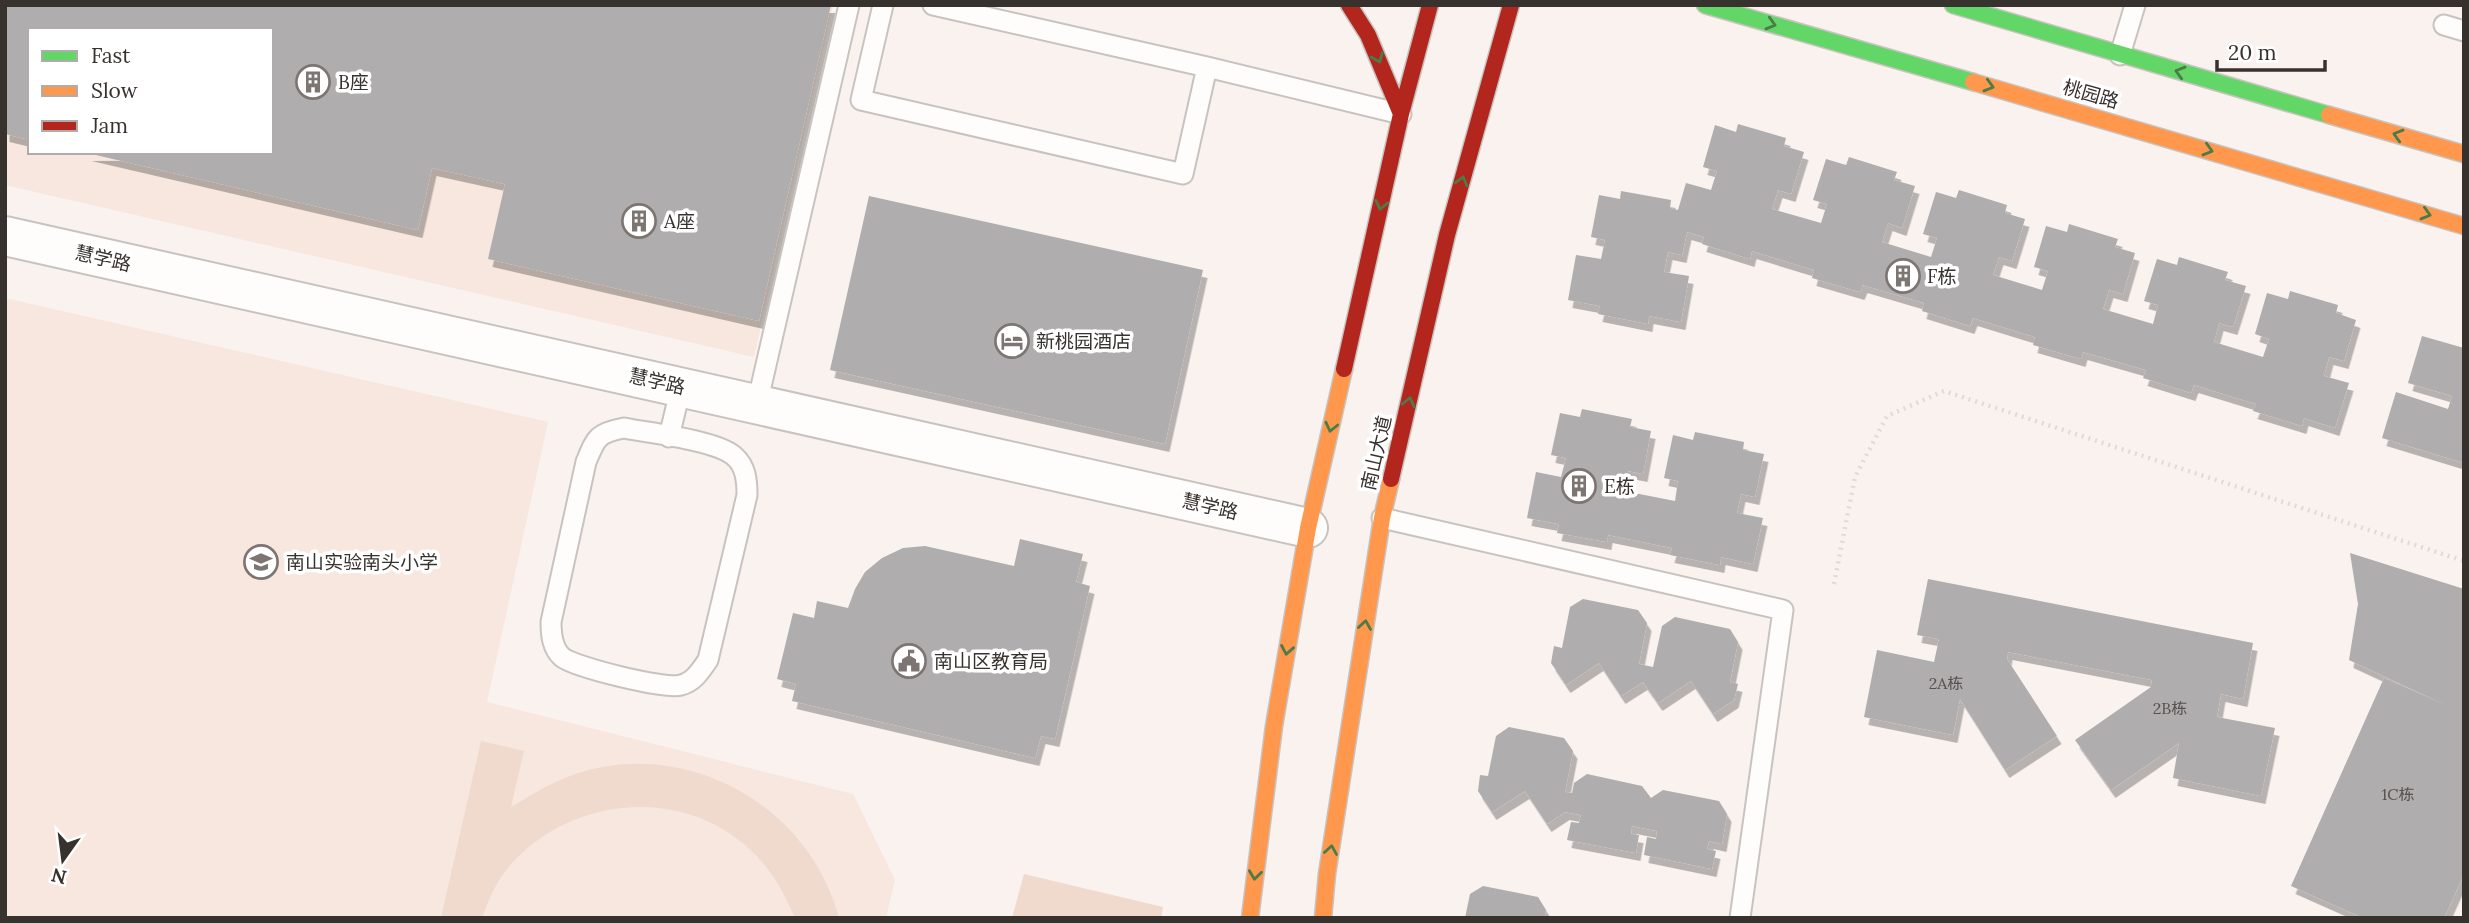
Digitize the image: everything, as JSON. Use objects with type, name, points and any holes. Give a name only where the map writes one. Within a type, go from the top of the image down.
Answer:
[{"type":"main road","points":[[1349,5],[1368,35],[1401,114]]},
{"type":"main road","points":[[1250,918],[1274,726],[1308,528],[1401,114],[1430,5]]},
{"type":"main road","name":"南山大道","points":[[1323,918],[1327,874],[1382,519],[1447,235],[1511,5]]},
{"type":"main road","name":"桃园路","points":[[1705,5],[1930,68],[2464,226]]},
{"type":"main road","points":[[1953,5],[2464,155]]},
{"type":"street","name":"慧学路","points":[[5,236],[1308,528]]},
{"type":"lane","points":[[757,404],[849,5]]},
{"type":"lane","points":[[883,5],[862,100],[1183,174],[1207,67]]},
{"type":"lane","points":[[933,5],[1401,114]]},
{"type":"lane","points":[[2120,55],[2135,5]]},
{"type":"lane","points":[[2444,25],[2464,31]]},
{"type":"lane","points":[[669,437],[681,387]]},
{"type":"lane","points":[[624,428],[669,437],[718,447],[735,456],[747,475],[747,495],[708,660],[697,676],[681,685],[665,686],[578,666],[561,656],[551,639],[551,622],[586,462],[594,443],[605,431],[624,428]]},
{"type":"lane","points":[[1382,519],[1783,610],[1740,918]]},
{"type":"path","points":[[1834,584],[1856,477],[1887,416],[1944,391],[2464,561]]},
{"type":"shaded area","points":[[5,5],[833,5],[754,357],[5,185]]},
{"type":"shaded area","name":"南山实验南头小学","points":[[5,298],[548,422],[487,702],[853,794],[895,880],[886,918],[5,918]]},
{"type":"shaded area","points":[[481,741],[524,751],[511,807],[568,777],[589,770],[629,764],[669,766],[708,776],[744,793],[776,816],[803,845],[825,879],[839,918],[795,918],[781,889],[763,863],[736,838],[706,820],[673,810],[638,807],[604,811],[571,821],[540,838],[513,862],[503,875],[482,918],[441,918]]},
{"type":"shaded area","points":[[1024,874],[1163,907],[1161,918],[1012,918]]},
{"type":"building","points":[[5,5],[831,5],[759,321],[488,259],[505,184],[432,168],[418,230],[91,154],[273,154],[273,28],[28,28],[28,140],[5,134]]},
{"type":"building","name":"F栋","points":[[1738,124],[1786,138],[1784,146],[1804,152],[1791,194],[1778,190],[1772,209],[1821,223],[1827,204],[1813,200],[1826,159],[1846,165],[1849,157],[1897,172],[1894,180],[1915,186],[1902,228],[1888,223],[1882,242],[1931,257],[1937,238],[1923,234],[1936,192],[1956,198],[1959,190],[2007,205],[2005,213],[2025,219],[2012,261],[1999,257],[1993,275],[2042,290],[2048,271],[2034,267],[2046,226],[2067,232],[2069,224],[2118,239],[2115,247],[2135,253],[2123,294],[2109,290],[2103,309],[2153,324],[2158,305],[2144,301],[2157,259],[2177,265],[2179,257],[2228,272],[2225,280],[2246,286],[2233,327],[2219,323],[2214,342],[2263,357],[2269,339],[2255,334],[2267,293],[2288,299],[2290,291],[2338,305],[2336,313],[2356,320],[2344,361],[2329,357],[2324,376],[2349,383],[2335,428],[2304,418],[2302,426],[2253,411],[2256,404],[2194,385],[2191,393],[2143,378],[2146,370],[2083,352],[2081,359],[2033,345],[2035,337],[1973,318],[1970,326],[1922,311],[1924,303],[1863,285],[1860,292],[1812,278],[1814,270],[1752,251],[1750,259],[1702,244],[1704,237],[1687,232],[1682,255],[1668,252],[1664,272],[1689,276],[1681,322],[1649,316],[1648,324],[1598,314],[1600,306],[1568,300],[1576,255],[1601,259],[1605,240],[1591,237],[1599,195],[1620,199],[1621,191],[1671,200],[1670,208],[1678,210],[1686,183],[1711,190],[1717,171],[1703,167],[1715,125],[1736,132]]},
{"type":"building","name":"新桃园酒店","points":[[869,196],[1203,270],[1165,444],[830,370]]},
{"type":"building","points":[[2422,336],[2464,348],[2464,463],[2382,438],[2396,392],[2448,409],[2452,396],[2408,383]]},
{"type":"building","name":"E栋","points":[[1582,409],[1632,419],[1630,427],[1651,431],[1643,474],[1628,471],[1624,491],[1675,501],[1678,481],[1664,478],[1673,435],[1693,440],[1695,432],[1744,442],[1743,450],[1764,454],[1755,497],[1741,494],[1737,513],[1763,518],[1753,564],[1721,557],[1720,565],[1670,555],[1672,548],[1608,535],[1607,542],[1557,533],[1559,524],[1527,518],[1536,472],[1561,477],[1566,458],[1551,455],[1560,413],[1580,417]]},
{"type":"building","points":[[1020,539],[1083,554],[1076,582],[1090,586],[1055,739],[1041,736],[1035,758],[792,701],[796,684],[777,679],[793,613],[814,618],[817,601],[848,608],[865,572],[882,558],[903,548],[925,546],[1014,566]]},
{"type":"building","points":[[2350,553],[2464,589],[2464,874],[2444,918],[2363,918],[2291,886],[2384,678],[2448,706],[2349,660],[2358,604]]},
{"type":"building","points":[[1928,579],[2253,643],[2243,699],[2221,694],[2217,717],[2275,728],[2261,796],[2173,778],[2179,743],[2111,790],[2075,740],[2151,687],[2152,680],[2008,652],[2007,659],[2057,736],[2005,770],[1960,699],[1953,735],[1864,717],[1877,650],[1934,662],[1939,639],[1917,635]]},
{"type":"building","points":[[1583,599],[1638,610],[1647,623],[1639,664],[1653,667],[1662,626],[1675,617],[1730,629],[1738,642],[1730,682],[1738,684],[1734,700],[1713,714],[1691,681],[1658,703],[1643,682],[1621,696],[1599,663],[1566,685],[1551,663],[1554,646],[1562,648],[1570,607]]},
{"type":"building","points":[[1509,727],[1564,738],[1573,751],[1565,792],[1572,793],[1574,783],[1587,774],[1642,786],[1651,798],[1663,790],[1719,801],[1727,814],[1722,844],[1709,841],[1707,849],[1716,851],[1712,869],[1644,855],[1647,837],[1656,839],[1657,831],[1632,826],[1631,834],[1639,835],[1636,853],[1567,840],[1571,822],[1579,823],[1581,815],[1565,812],[1547,824],[1525,791],[1492,812],[1478,791],[1480,775],[1488,776],[1496,736]]},
{"type":"building","points":[[1483,886],[1538,897],[1546,910],[1544,918],[1465,918],[1470,894]]},
{"type":"traffic: fast","points":[[1705,5],[1973,82]]},
{"type":"traffic: fast","points":[[1953,5],[2329,115]]},
{"type":"traffic: slow","points":[[1973,82],[2464,226]]},
{"type":"traffic: slow","points":[[2329,115],[2464,154]]},
{"type":"traffic: slow","points":[[1250,918],[1274,726],[1308,528],[1344,369]]},
{"type":"traffic: slow","points":[[1323,918],[1327,874],[1382,518],[1391,479]]},
{"type":"traffic: jam","points":[[1349,5],[1368,35],[1401,114]]},
{"type":"traffic: jam","points":[[1344,369],[1401,114],[1430,5]]},
{"type":"traffic: jam","points":[[1391,479],[1447,235],[1511,5]]},
{"type":"place","name":"B座","points":[[313,82]]},
{"type":"place","name":"A座","points":[[639,221]]},
{"type":"place","name":"F栋","points":[[1903,276]]},
{"type":"place","name":"新桃园酒店","points":[[1012,341]]},
{"type":"place","name":"E栋","points":[[1579,486]]},
{"type":"place","name":"南山实验南头小学","points":[[261,562]]},
{"type":"place","name":"南山区教育局","points":[[909,661]]}]
